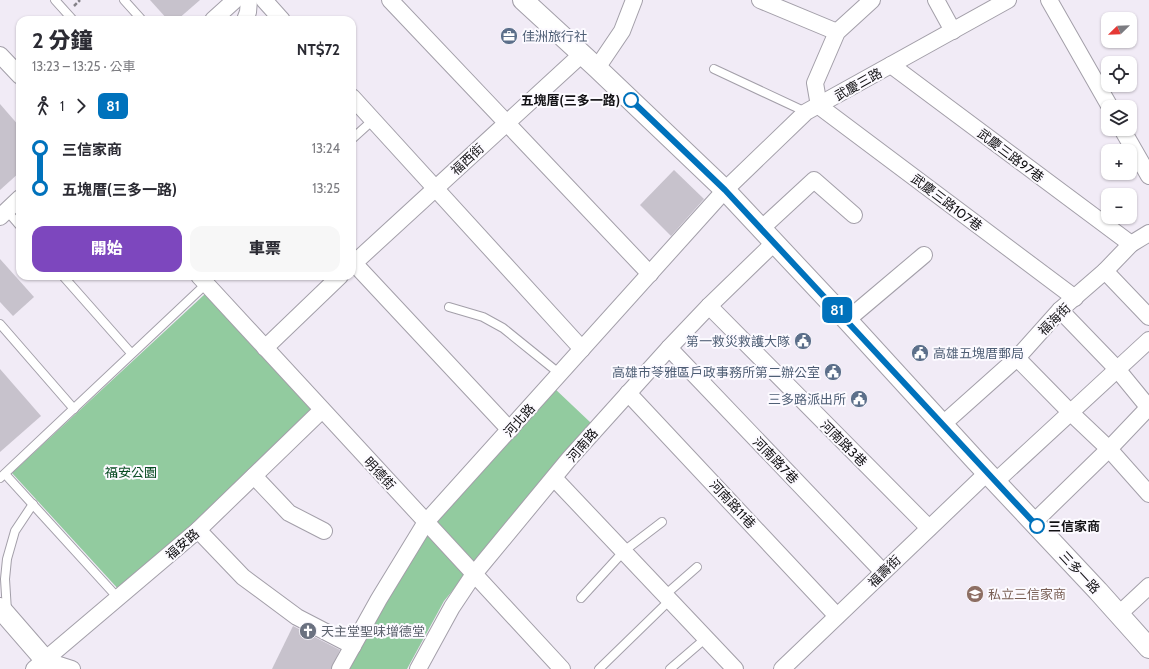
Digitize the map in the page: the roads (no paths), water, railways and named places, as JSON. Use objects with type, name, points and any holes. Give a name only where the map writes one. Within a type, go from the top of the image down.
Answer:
[{"type":"street","points":[[217,16],[235,0]]},
{"type":"street","points":[[246,16],[249,0]]},
{"type":"street","points":[[264,0],[278,16]]},
{"type":"street","points":[[390,0],[650,274]]},
{"type":"street","name":"三多一路","points":[[523,0],[725,190],[847,320],[1149,648]]},
{"type":"street","points":[[597,68],[622,31],[634,0]]},
{"type":"street","points":[[760,0],[837,32]]},
{"type":"street","points":[[812,109],[815,83],[837,32],[872,0]]},
{"type":"street","points":[[936,0],[953,31]]},
{"type":"street","points":[[1049,0],[1106,100]]},
{"type":"street","name":"武慶三路","points":[[725,190],[812,109],[953,31],[1002,2]]},
{"type":"street","name":"福西街","points":[[356,260],[582,54]]},
{"type":"street","points":[[0,55],[16,72]]},
{"type":"street","name":"武慶三路97巷","points":[[891,65],[1131,244]]},
{"type":"street","points":[[356,101],[582,349]]},
{"type":"street","name":"武慶三路107巷","points":[[812,109],[1075,298]]},
{"type":"street","points":[[1126,136],[1149,176]]},
{"type":"street","name":"河南路","points":[[425,666],[452,607],[474,574],[569,459],[709,306],[814,180],[854,215]]},
{"type":"street","name":"河北路","points":[[340,669],[426,522],[725,190]]},
{"type":"street","points":[[3,214],[16,202]]},
{"type":"street","name":"福海街","points":[[943,424],[1017,358],[1060,310],[1105,271],[1131,244],[1149,232]]},
{"type":"street","points":[[847,320],[924,255]]},
{"type":"street","points":[[356,266],[510,430]]},
{"type":"street","points":[[1105,271],[1149,317]]},
{"type":"street","name":"明德街","points":[[202,280],[562,669]]},
{"type":"street","points":[[265,348],[336,280]]},
{"type":"street","name":"河南路3巷","points":[[709,306],[929,528]]},
{"type":"street","points":[[1034,522],[1149,408],[1117,369],[1060,310]]},
{"type":"street","name":"福壽街","points":[[782,669],[929,528],[1070,413],[1149,340]]},
{"type":"street","name":"河南路7巷","points":[[669,348],[883,572]]},
{"type":"street","points":[[1017,358],[1070,413],[1109,449],[1149,494]]},
{"type":"street","name":"河南路11巷","points":[[628,393],[838,616]]},
{"type":"street","name":"福安路","points":[[44,666],[118,598],[198,530],[322,410]]},
{"type":"street","points":[[254,476],[289,514],[324,531]]},
{"type":"street","points":[[554,478],[736,669]]},
{"type":"street","points":[[198,530],[244,578],[297,617],[353,646]]},
{"type":"street","points":[[1119,614],[1149,586]]},
{"type":"street","points":[[4,612],[44,666],[72,669]]},
{"type":"lane","points":[[55,0],[69,16]]},
{"type":"lane","points":[[124,0],[138,16]]},
{"type":"lane","points":[[714,69],[812,109]]},
{"type":"lane","points":[[356,135],[373,120]]},
{"type":"lane","points":[[3,214],[16,223]]},
{"type":"lane","points":[[66,280],[131,354]]},
{"type":"lane","points":[[118,598],[33,504],[2,476],[131,354],[202,280]]},
{"type":"lane","points":[[449,307],[483,316],[503,328],[560,374]]},
{"type":"lane","points":[[0,324],[74,409]]},
{"type":"lane","points":[[4,612],[7,559],[15,531],[33,504]]},
{"type":"lane","points":[[581,598],[624,551],[662,522]]},
{"type":"lane","points":[[599,669],[697,566]]},
{"type":"lane","points":[[670,669],[706,638]]},
{"type":"place","name":"佳洲旅行社","points":[[509,36]]},
{"type":"place","name":"五塊厝(三多一路)","points":[[631,100]]},
{"type":"place","name":"第一救災救護大隊","points":[[803,341]]},
{"type":"place","name":"高雄五塊厝郵局","points":[[920,353]]},
{"type":"place","name":"高雄市苓雅區戶政事務所第二辦公室","points":[[833,372]]},
{"type":"place","name":"三多路派出所","points":[[859,399]]},
{"type":"place","name":"三信家商","points":[[1037,526]]},
{"type":"place","name":"私立三信家商","points":[[975,594]]},
{"type":"place","name":"天主堂聖味增德堂","points":[[308,631]]},
{"type":"park label","name":"福安公園","points":[[131,472]]}]
